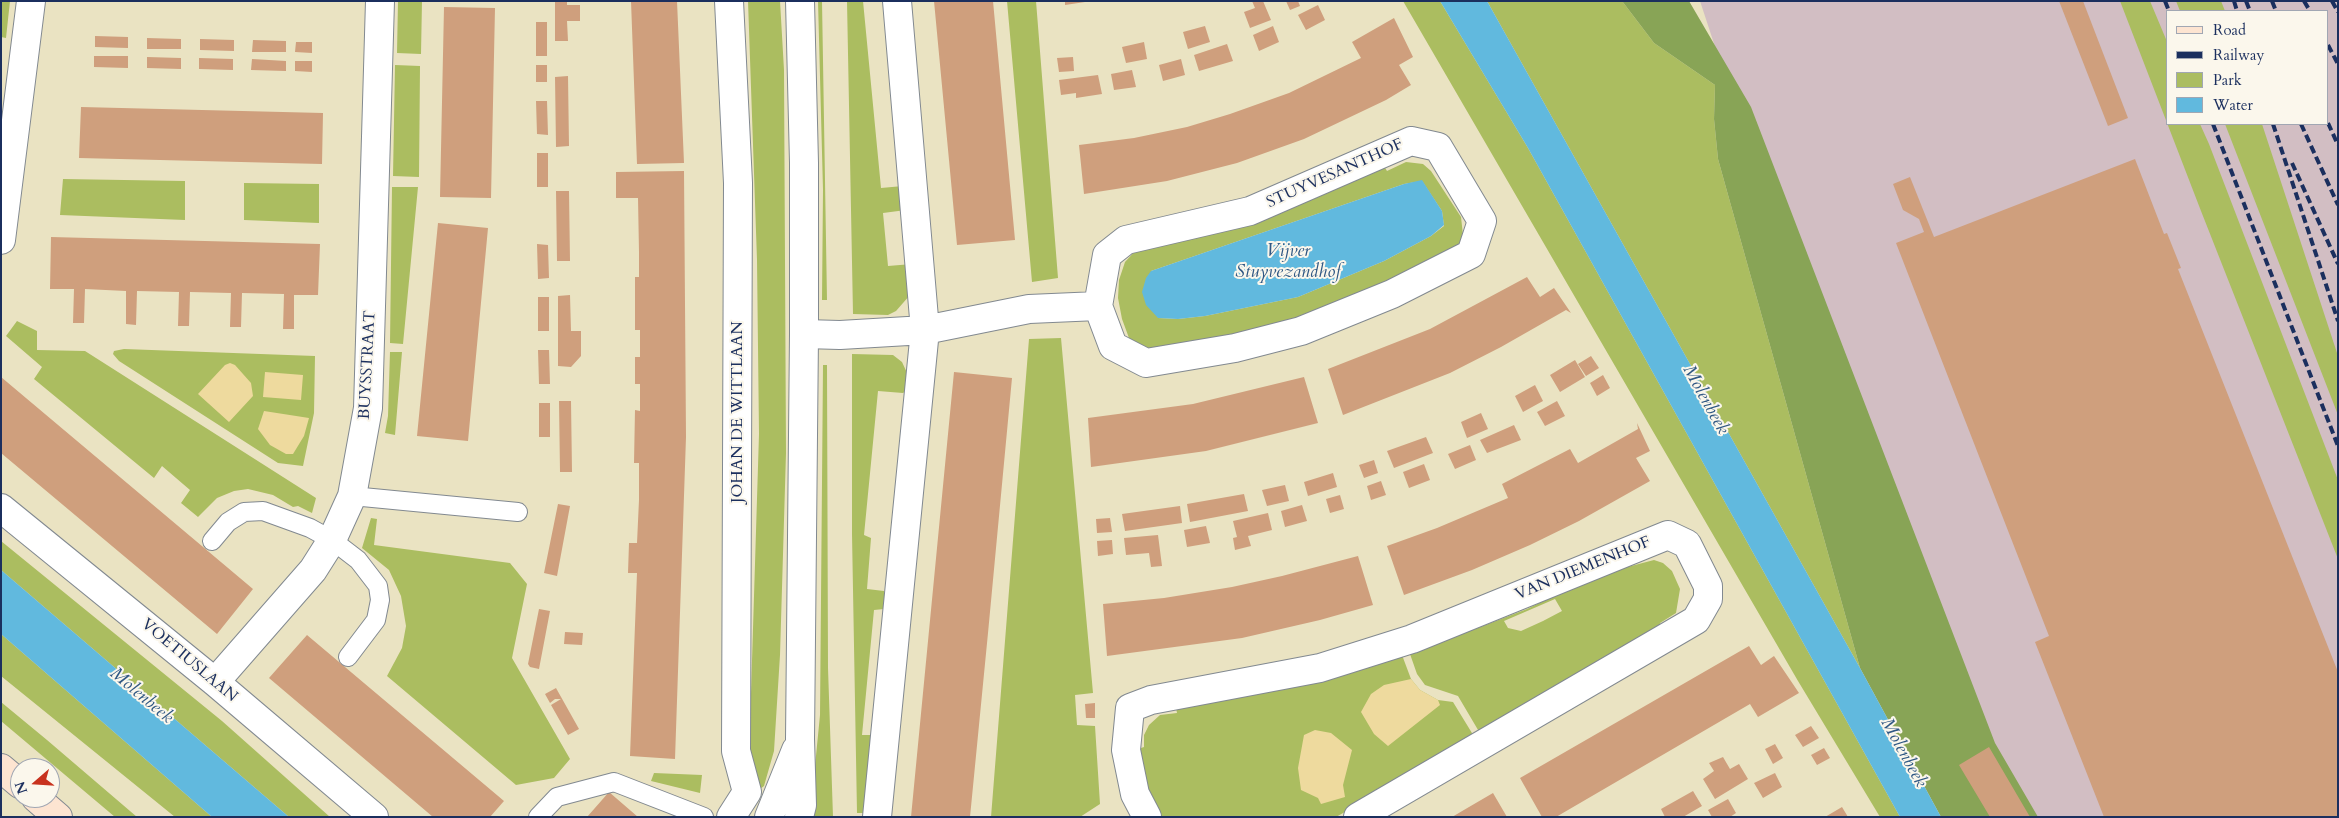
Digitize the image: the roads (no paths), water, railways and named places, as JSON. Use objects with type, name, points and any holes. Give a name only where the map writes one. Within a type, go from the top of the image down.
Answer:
[{"type":"main road","points":[[48,808],[58,817]]},
{"type":"street","points":[[1,240],[31,1]]},
{"type":"street","name":"BUYSSTRAAT","points":[[215,682],[313,570],[332,540],[352,496],[368,408],[380,1]]},
{"type":"street","name":"JOHAN DE WITTLAAN","points":[[729,1],[738,183],[736,750],[747,792],[731,817]]},
{"type":"street","points":[[799,817],[802,805],[800,739],[804,334],[804,163],[800,1]]},
{"type":"street","points":[[876,817],[925,330],[897,1]]},
{"type":"street","name":"STUYVESANTHOF","points":[[1411,141],[1438,147],[1482,221],[1471,254],[1392,294],[1301,331],[1235,348],[1146,363],[1114,346],[1098,306],[1107,255],[1126,240],[1250,211],[1411,141]]},
{"type":"street","points":[[804,334],[925,330],[1029,309],[1098,306]]},
{"type":"street","name":"VOETIUSLAAN","points":[[1,508],[215,682],[374,817]]},
{"type":"street","name":"VAN DIEMENHOF","points":[[1147,817],[1135,794],[1126,750],[1130,708],[1151,700],[1320,668],[1412,639],[1668,535],[1687,544],[1708,586],[1708,599],[1696,620],[1358,817]]},
{"type":"street","points":[[769,817],[800,739]]},
{"type":"lane","points":[[352,496],[518,512]]},
{"type":"lane","points":[[212,541],[228,522],[244,512],[264,512],[310,528],[332,540],[358,560],[378,586],[380,600],[376,620],[348,657]]},
{"type":"lane","points":[[538,817],[557,797],[614,782],[704,817]]},
{"type":"water","name":"Molenbeek","points":[[1440,1],[1487,1],[1860,668],[1941,817],[1900,817],[1528,148]]},
{"type":"water","name":"Vijver Stuyvezandhof","points":[[1422,180],[1442,211],[1444,225],[1431,236],[1384,261],[1298,297],[1205,316],[1178,319],[1158,318],[1146,305],[1142,292],[1146,278],[1151,271],[1404,184]]},
{"type":"water","name":"Molenbeek","points":[[1,570],[289,817],[212,817],[1,634]]},
{"type":"railway","points":[[2165,1],[2169,10]]},
{"type":"railway","points":[[2234,1],[2237,10]]},
{"type":"railway","points":[[2246,1],[2250,10]]},
{"type":"railway","points":[[2272,1],[2276,10]]},
{"type":"railway","points":[[2304,1],[2309,10]]},
{"type":"railway","points":[[2332,1],[2338,12]]},
{"type":"railway","points":[[2329,47],[2338,64]]},
{"type":"railway","points":[[2213,125],[2338,446]]},
{"type":"railway","points":[[2273,125],[2338,321]]},
{"type":"railway","points":[[2301,125],[2338,205]]},
{"type":"railway","points":[[2329,125],[2338,145]]},
{"type":"railway","points":[[2292,163],[2338,264]]}]
